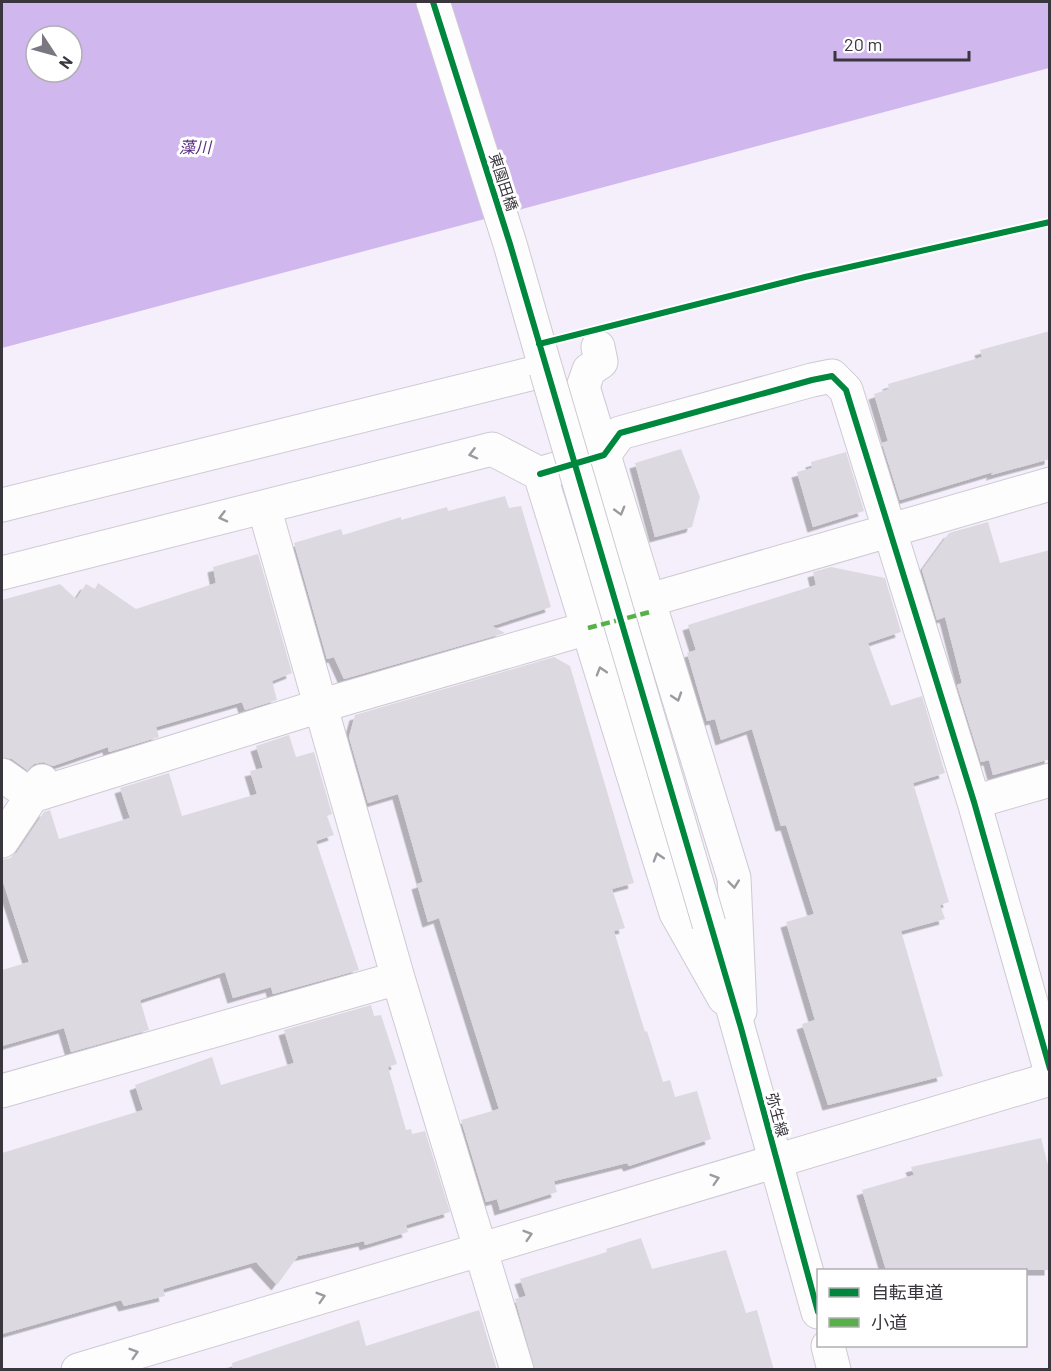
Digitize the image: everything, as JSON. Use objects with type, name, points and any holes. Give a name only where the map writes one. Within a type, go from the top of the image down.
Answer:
[{"type":"street","name":"東園田橋","points":[[433,2],[510,244],[710,924]]},
{"type":"street","points":[[598,347],[601,362],[589,370],[583,387],[646,601],[734,878],[741,1028]]},
{"type":"street","points":[[2,505],[546,370]]},
{"type":"street","points":[[2,573],[492,449],[540,474],[604,455],[620,433],[831,376],[846,390],[975,802],[1050,1069]]},
{"type":"street","points":[[540,474],[676,913],[741,1028]]},
{"type":"street","points":[[646,601],[1050,484]]},
{"type":"street","points":[[264,507],[323,705],[398,978],[517,1370]]},
{"type":"street","points":[[2,775],[37,789],[588,628]]},
{"type":"street","points":[[975,802],[1050,780]]},
{"type":"street","points":[[2,841],[37,789]]},
{"type":"street","name":"弥生線","points":[[710,924],[817,1305]]},
{"type":"street","points":[[2,1091],[398,978]]},
{"type":"street","points":[[78,1370],[1050,1078]]},
{"type":"street","points":[[828,1347],[834,1370]]},
{"type":"water","name":"藻川","points":[[2,2],[1049,2],[1049,68],[2,348]]},
{"type":"building","points":[[1050,331],[1050,459],[991,475],[993,472],[900,500],[882,443],[888,441],[874,394],[889,389],[888,384],[982,357],[980,350]]},
{"type":"building","points":[[681,449],[700,497],[692,527],[655,537],[635,463]]},
{"type":"building","points":[[846,452],[864,511],[813,527],[797,472],[812,468],[811,462]]},
{"type":"building","points":[[505,496],[509,508],[521,506],[551,607],[492,626],[505,633],[344,679],[334,657],[327,659],[294,543],[341,529],[343,535],[401,517],[401,520],[447,507],[448,511]]},
{"type":"building","points":[[988,522],[1000,563],[1050,550],[1050,759],[993,775],[989,760],[981,762],[957,685],[962,683],[945,617],[937,620],[922,570],[949,533]]},
{"type":"building","points":[[258,554],[292,673],[272,681],[277,700],[245,710],[242,702],[156,727],[159,737],[109,752],[108,747],[53,766],[43,762],[34,764],[27,770],[12,759],[2,757],[2,600],[60,584],[76,599],[86,584],[95,589],[98,583],[136,609],[216,583],[213,567]]},
{"type":"building","points":[[831,567],[885,578],[901,632],[868,643],[891,706],[922,696],[945,773],[913,783],[949,902],[940,905],[945,919],[901,931],[943,1076],[828,1105],[802,1024],[815,1020],[786,922],[814,914],[786,825],[781,826],[752,729],[721,740],[715,719],[707,721],[687,653],[696,650],[688,625],[816,585],[813,572]]},
{"type":"building","points":[[554,657],[570,666],[634,883],[612,889],[625,928],[614,931],[645,1032],[647,1031],[663,1082],[670,1080],[675,1097],[697,1091],[711,1139],[629,1166],[627,1163],[554,1181],[557,1192],[500,1210],[497,1199],[486,1202],[461,1120],[499,1109],[439,918],[428,922],[417,884],[423,882],[398,794],[368,803],[349,737],[355,715]]},
{"type":"building","points":[[289,735],[296,757],[314,752],[332,814],[327,816],[334,835],[316,841],[359,970],[273,994],[271,987],[233,998],[225,972],[140,1000],[149,1030],[71,1052],[64,1028],[2,1046],[2,970],[29,962],[2,879],[2,860],[10,858],[17,852],[44,812],[50,810],[59,839],[130,818],[120,788],[169,773],[182,816],[257,794],[250,771],[263,768],[256,746]]},
{"type":"building","points":[[371,1005],[374,1016],[381,1015],[397,1064],[388,1067],[406,1130],[411,1129],[412,1134],[425,1131],[450,1212],[406,1225],[408,1232],[365,1245],[364,1241],[298,1256],[277,1285],[256,1262],[163,1289],[165,1296],[124,1306],[121,1300],[2,1334],[2,1153],[143,1110],[135,1085],[212,1057],[221,1085],[294,1063],[284,1030]]},
{"type":"building","points":[[1041,1138],[1050,1173],[1050,1270],[886,1269],[862,1190],[914,1175],[911,1167]]},
{"type":"building","points":[[641,1238],[652,1269],[726,1250],[746,1313],[757,1310],[774,1370],[535,1370],[515,1299],[526,1296],[520,1279],[607,1252],[606,1249]]},
{"type":"building","points":[[479,1310],[497,1370],[233,1370],[232,1363],[359,1320],[366,1346]]},
{"type":"marked path","points":[[588,628],[650,612]]},
{"type":"cycle path","points":[[433,2],[510,244],[741,1028],[817,1308]]},
{"type":"cycle path","points":[[539,344],[805,277],[1050,222]]},
{"type":"cycle path","points":[[540,474],[604,455],[620,433],[812,380],[832,376],[846,390],[974,802],[1050,1069]]}]
